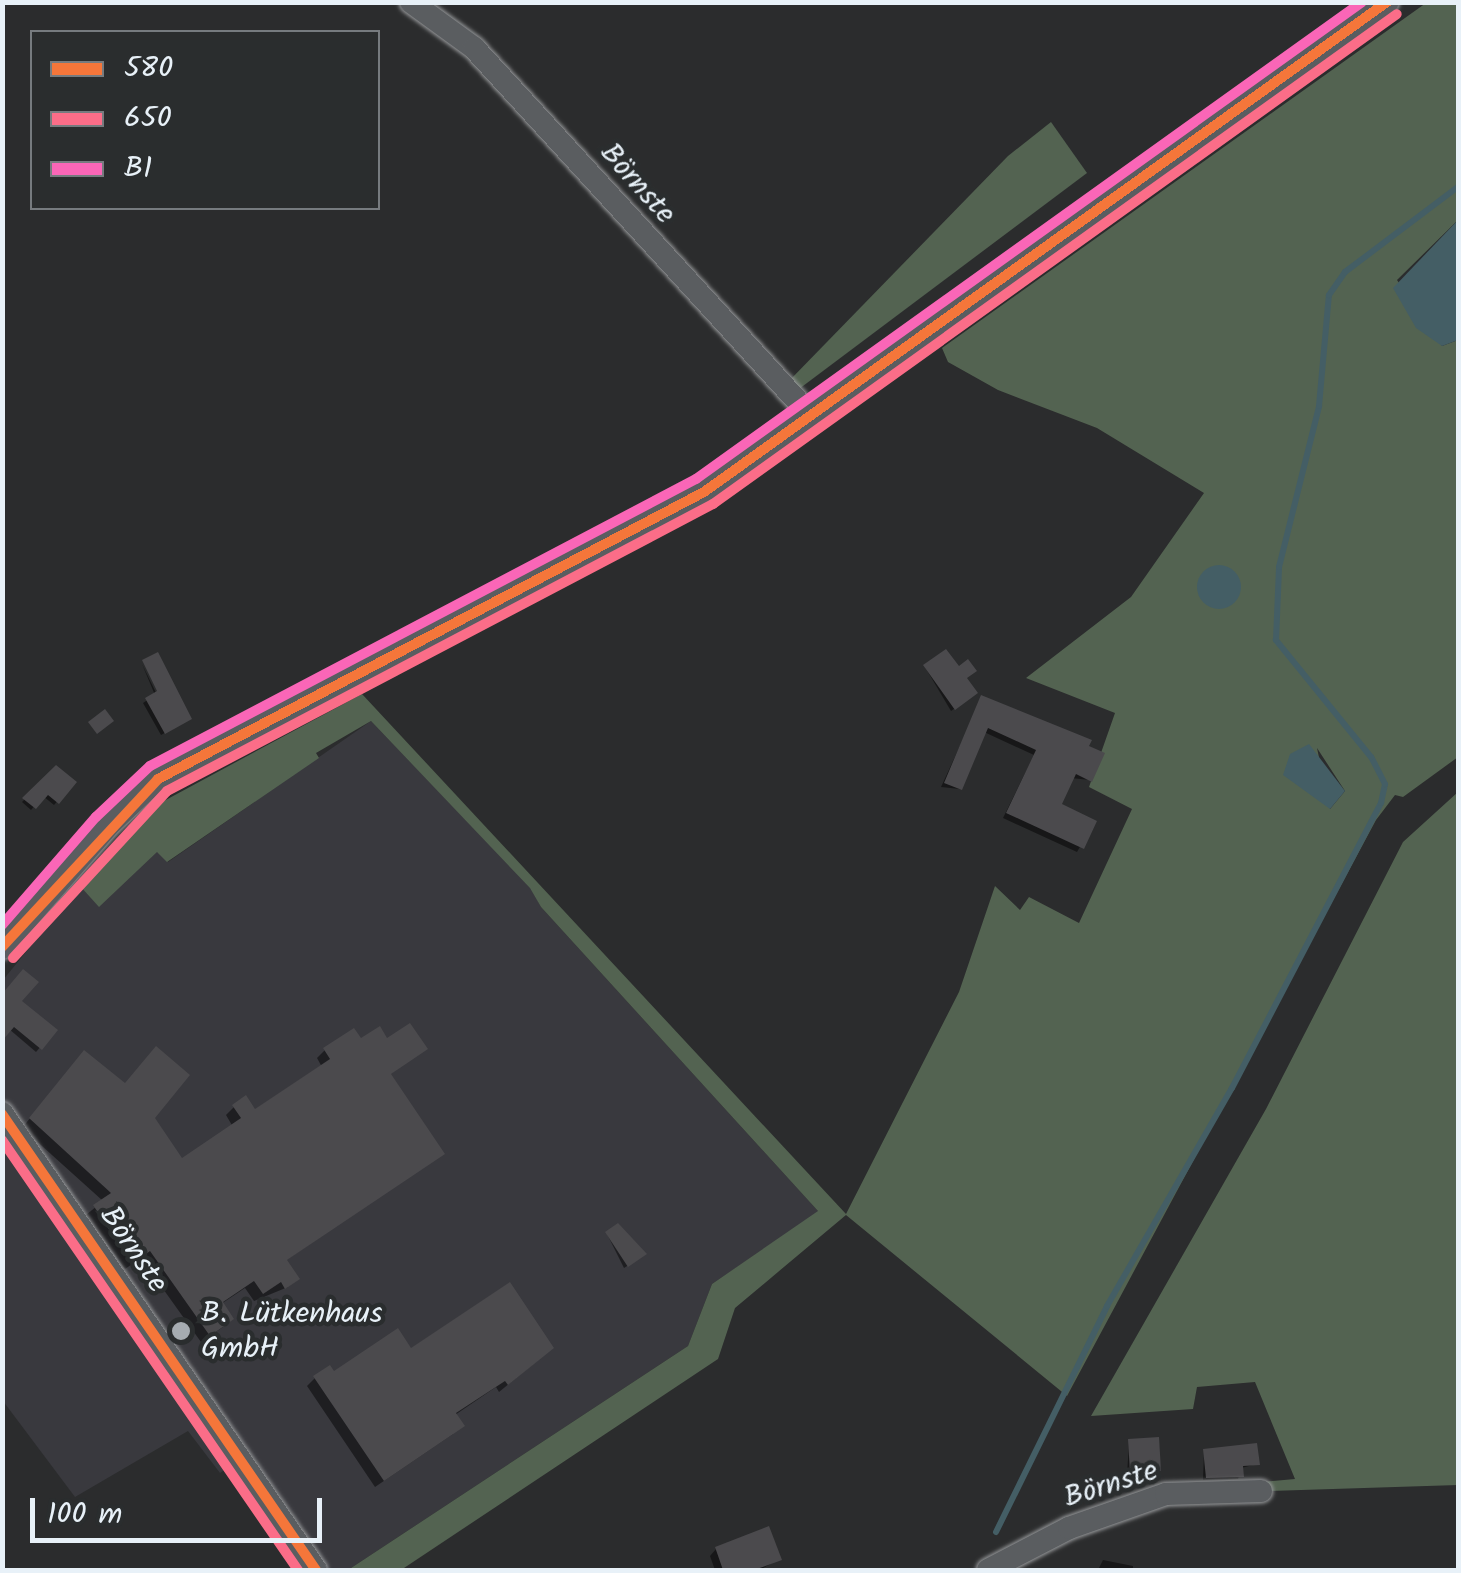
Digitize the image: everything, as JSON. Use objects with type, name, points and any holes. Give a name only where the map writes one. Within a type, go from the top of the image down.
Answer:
[{"type":"street","name":"Börnste","points":[[412,2],[474,48],[810,416]]},
{"type":"street","points":[[2,948],[107,827],[158,779],[704,492],[1388,2]]},
{"type":"street","name":"Börnste","points":[[2,1113],[316,1570]]},
{"type":"street","name":"Börnste","points":[[988,1570],[1069,1528],[1166,1494],[1261,1490]]},
{"type":"shaded area","name":"B. Lütkenhaus GmbH","points":[[371,721],[531,888],[541,907],[819,1212],[712,1284],[688,1346],[348,1570],[327,1570],[247,1455],[220,1473],[188,1431],[75,1497],[3,1401],[3,980],[80,886],[99,906],[157,851],[168,862]]},
{"type":"green space","points":[[1426,3],[1458,3],[1458,220],[1397,280],[1442,346],[1458,340],[1458,757],[1403,797],[1395,795],[1376,820],[1067,1396],[846,1215],[735,1308],[718,1359],[401,1570],[348,1570],[688,1346],[712,1284],[818,1211],[541,907],[530,888],[371,721],[316,753],[319,758],[167,862],[157,852],[99,907],[80,886],[162,802],[362,694],[846,1214],[959,992],[995,886],[1020,910],[1029,897],[1079,923],[1132,809],[1089,787],[1115,713],[1026,678],[1131,597],[1204,493],[1097,428],[998,390],[948,362],[942,348]],"holes":[[[1317,748],[1345,791],[1330,809]]]},
{"type":"green space","points":[[1051,122],[1087,173],[799,389],[789,381],[1008,156]]},
{"type":"green space","points":[[1458,792],[1458,1485],[1269,1491],[1262,1482],[1295,1479],[1255,1382],[1197,1387],[1193,1409],[1091,1416],[1266,1109],[1403,842]]},
{"type":"water","points":[[1458,220],[1458,340],[1442,346],[1416,328],[1393,288]]},
{"type":"water","points":[[1219,565],[1235,571],[1241,587],[1235,603],[1219,609],[1203,603],[1197,587],[1203,571]]},
{"type":"water","points":[[1309,744],[1345,791],[1330,809],[1283,775],[1290,754]]},
{"type":"building","points":[[946,649],[959,666],[968,659],[977,671],[967,678],[978,693],[955,710],[923,665]]},
{"type":"building","points":[[158,652],[192,719],[165,734],[145,698],[157,691],[142,660]]},
{"type":"building","points":[[981,695],[1092,740],[1089,746],[1105,753],[1092,782],[1076,774],[1062,804],[1097,821],[1084,849],[1006,813],[1036,750],[988,728],[962,790],[944,783]]},
{"type":"building","points":[[105,709],[114,721],[97,734],[88,722]]},
{"type":"building","points":[[56,765],[77,782],[59,804],[48,795],[36,809],[22,798]]},
{"type":"building","points":[[23,969],[39,982],[22,1001],[58,1030],[42,1050],[14,1027],[2,1041],[2,994]]},
{"type":"building","points":[[410,1023],[428,1049],[391,1074],[445,1154],[287,1260],[300,1279],[285,1289],[281,1282],[263,1294],[254,1281],[223,1302],[234,1319],[210,1336],[150,1251],[134,1263],[124,1252],[93,1205],[111,1193],[29,1118],[84,1050],[125,1083],[156,1046],[190,1075],[155,1118],[182,1158],[241,1118],[232,1105],[246,1095],[255,1109],[330,1059],[323,1048],[354,1028],[361,1038],[380,1026],[387,1038]]},
{"type":"building","points":[[618,1223],[647,1254],[628,1267],[605,1232]]},
{"type":"building","points":[[510,1282],[554,1348],[508,1385],[505,1381],[456,1413],[465,1426],[384,1481],[313,1376],[330,1365],[334,1371],[398,1328],[411,1348]]},
{"type":"building","points":[[1159,1437],[1161,1471],[1130,1473],[1128,1439]]},
{"type":"building","points":[[1257,1443],[1260,1465],[1243,1466],[1244,1477],[1206,1478],[1203,1449]]},
{"type":"building","points":[[769,1526],[782,1560],[754,1570],[723,1570],[715,1547]]},
{"type":"waterway","points":[[996,1532],[1107,1306],[1232,1088],[1381,803],[1385,784],[1371,757],[1276,640],[1279,567],[1319,406],[1329,295],[1345,272],[1458,187]]},
{"type":"transit line","name":"B1","points":[[2,925],[96,817],[150,766],[696,479],[1362,2]]},
{"type":"transit line","name":"580","points":[[2,947],[158,779],[704,492],[1387,2]]},
{"type":"transit line","name":"650","points":[[13,958],[167,791],[713,504],[1397,14]]},
{"type":"transit line","name":"580","points":[[2,1114],[316,1570]]},
{"type":"transit line","name":"650","points":[[2,1140],[298,1570]]},
{"type":"place","name":"B. Lütkenhaus GmbH","points":[[181,1331]]}]
